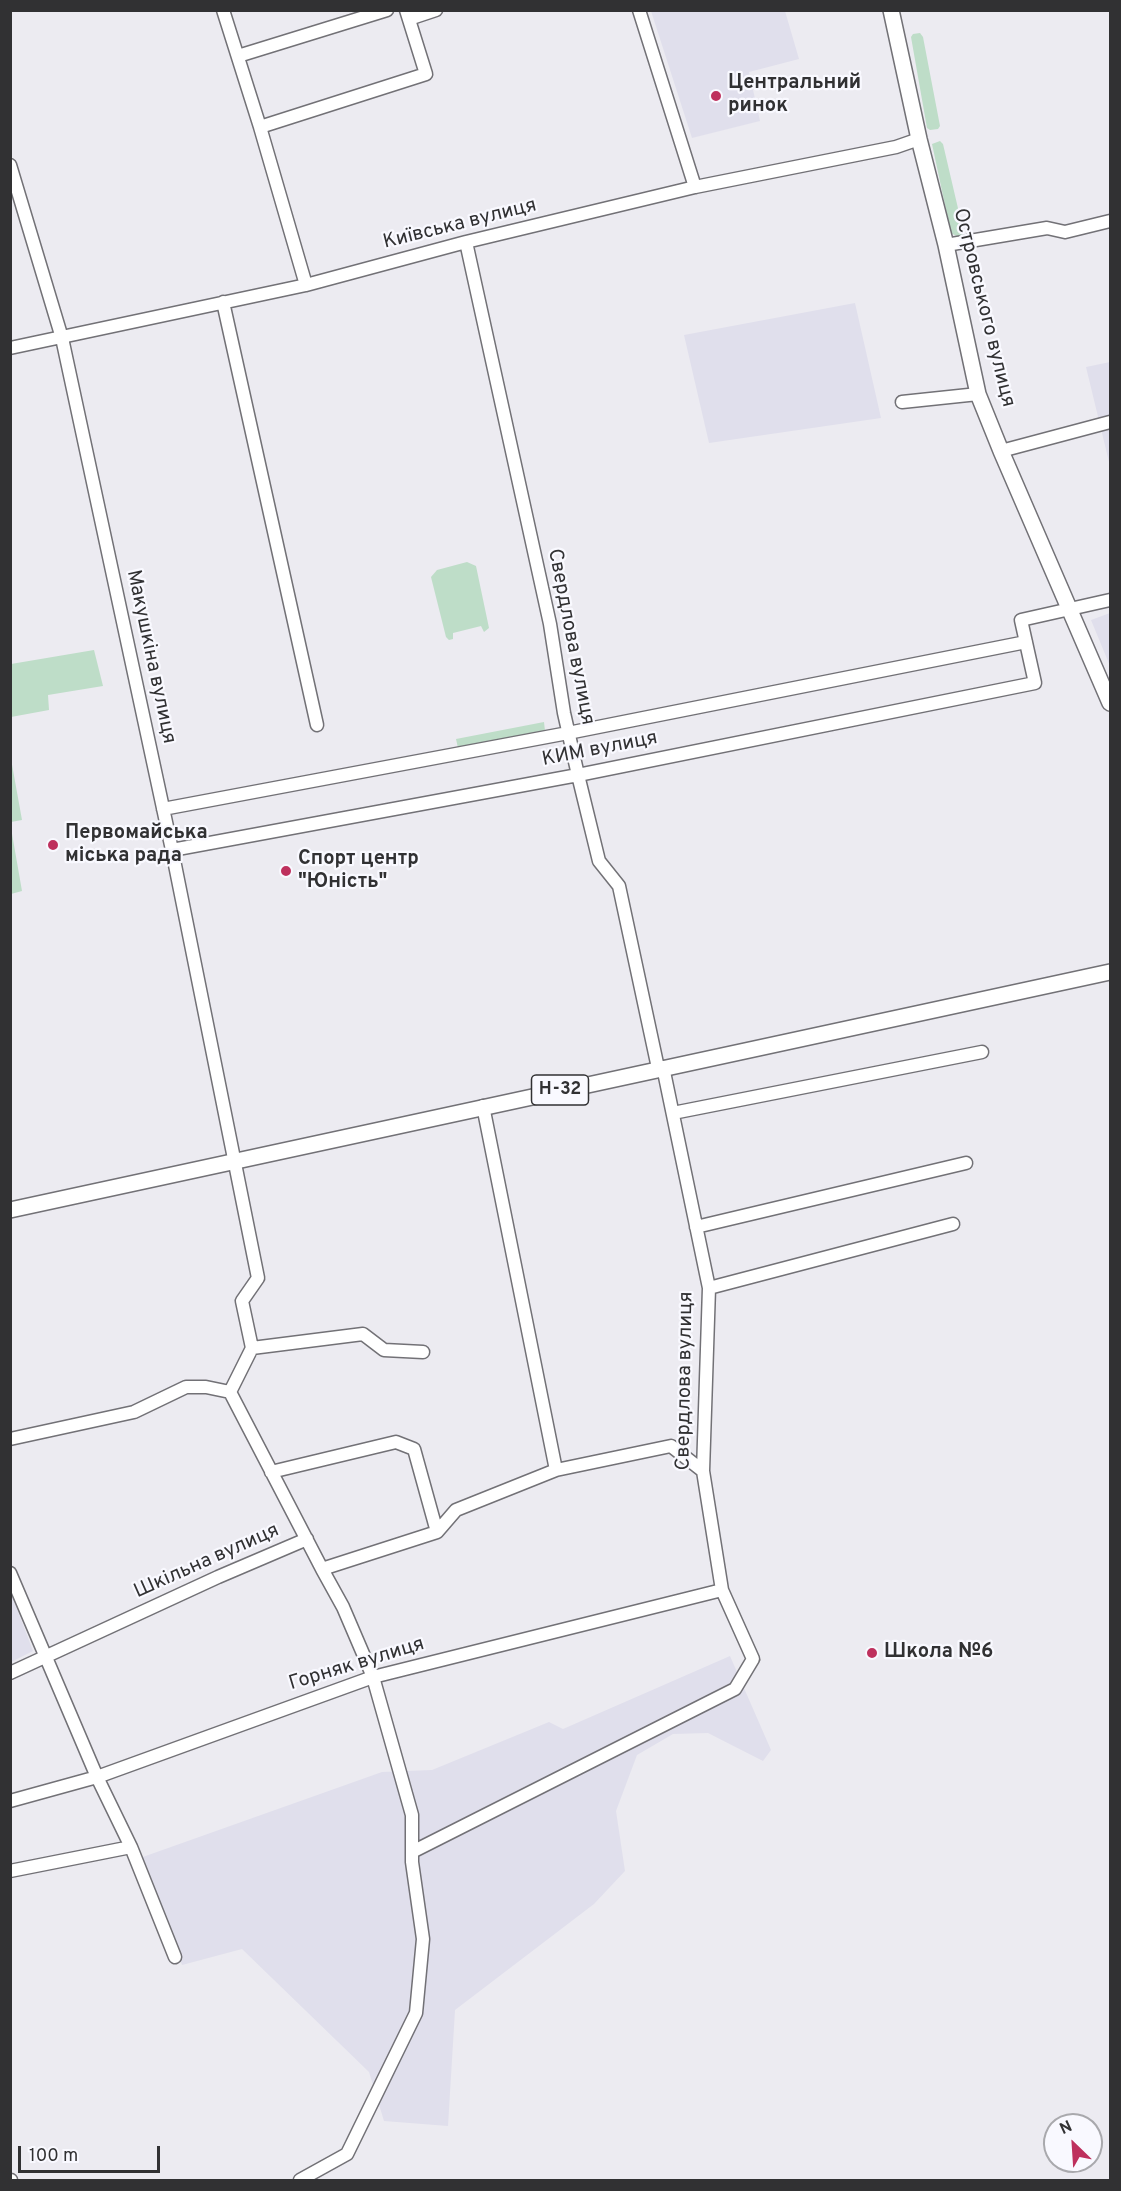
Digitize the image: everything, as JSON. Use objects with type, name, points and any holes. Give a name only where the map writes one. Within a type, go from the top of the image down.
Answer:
[{"type":"main road","name":"Островського вулиця","points":[[891,10],[978,394],[1110,703]]},
{"type":"main road","name":"Н-32","points":[[10,1210],[1110,972]]},
{"type":"street","points":[[223,10],[306,285]]},
{"type":"street","points":[[238,56],[387,10]]},
{"type":"street","points":[[260,128],[426,74],[407,15],[436,10]]},
{"type":"street","points":[[639,10],[695,187]]},
{"type":"street","name":"Київська вулиця","points":[[10,348],[306,285],[466,242],[695,187],[896,147],[919,139]]},
{"type":"street","name":"Макушкіна вулиця","points":[[10,165],[62,338],[172,850],[258,1278],[242,1301],[252,1348]]},
{"type":"street","points":[[946,246],[1047,228],[1065,232],[1110,221]]},
{"type":"street","name":"Свердлова вулиця","points":[[412,1852],[735,1689],[753,1659],[722,1590],[703,1471],[709,1288],[673,1113],[619,886],[599,861],[568,733],[550,624],[466,242]]},
{"type":"street","points":[[223,302],[317,725]]},
{"type":"street","points":[[902,402],[978,394]]},
{"type":"street","points":[[1001,451],[1110,422]]},
{"type":"street","points":[[1026,642],[1021,620],[1110,600]]},
{"type":"street","name":"КИМ вулиця","points":[[163,809],[568,733],[1026,642],[1035,683],[578,775],[172,850]]},
{"type":"street","points":[[673,1113],[982,1052]]},
{"type":"street","points":[[483,1106],[556,1470]]},
{"type":"street","points":[[696,1227],[966,1163]]},
{"type":"street","points":[[709,1288],[952,1224]]},
{"type":"street","points":[[230,1392],[252,1348],[363,1334],[384,1350],[423,1352]]},
{"type":"street","points":[[10,1439],[134,1413],[186,1387],[206,1387],[230,1392]]},
{"type":"street","points":[[230,1392],[307,1539]]},
{"type":"street","points":[[271,1472],[396,1442],[414,1449],[437,1532]]},
{"type":"street","points":[[322,1569],[437,1532],[456,1510],[556,1470],[671,1446],[703,1471]]},
{"type":"street","name":"Шкільна вулиця","points":[[10,1673],[218,1577],[307,1539],[343,1607],[373,1677],[412,1815],[412,1852],[423,1939],[416,2013],[347,2154],[300,2181]]},
{"type":"street","points":[[10,1573],[96,1777],[131,1847],[175,1957]]},
{"type":"street","name":"Горняк вулиця","points":[[10,1801],[96,1777],[373,1677],[722,1590]]},
{"type":"street","points":[[10,1871],[131,1847]]},
{"type":"shaded area","name":"Центральний ринок","points":[[651,11],[785,11],[799,59],[749,72],[760,121],[692,138]]},
{"type":"shaded area","points":[[855,303],[881,418],[709,443],[684,335]]},
{"type":"shaded area","points":[[1110,362],[1110,466],[1086,367]]},
{"type":"shaded area","points":[[1110,613],[1110,666],[1091,620]]},
{"type":"shaded area","points":[[11,1593],[33,1651],[10,1662]]},
{"type":"shaded area","points":[[730,1656],[771,1750],[763,1761],[708,1733],[673,1734],[637,1755],[616,1811],[625,1871],[594,1904],[455,2010],[448,2126],[384,2121],[369,2072],[242,1949],[182,1965],[140,1858],[382,1772],[432,1770],[549,1722],[563,1729]]},
{"type":"green space","points":[[920,33],[923,37],[940,126],[938,129],[927,128],[911,37],[913,34]]},
{"type":"green space","points":[[940,141],[943,144],[964,234],[960,238],[951,233],[932,144]]},
{"type":"green space","points":[[467,562],[476,566],[489,628],[484,632],[481,626],[453,633],[453,639],[449,640],[446,637],[431,577],[437,570]]},
{"type":"green space","points":[[94,650],[103,686],[48,695],[49,710],[11,717],[11,664]]},
{"type":"green space","points":[[544,722],[545,731],[458,748],[456,739]]},
{"type":"green space","points":[[11,759],[22,820],[10,822]]},
{"type":"green space","points":[[11,828],[22,891],[10,894]]},
{"type":"place","name":"Центральний ринок","points":[[716,96]]},
{"type":"place","name":"Первомайська міська рада","points":[[53,845]]},
{"type":"place","name":"Спорт центр \"Юність\"","points":[[286,871]]},
{"type":"place","name":"Школа №6","points":[[872,1653]]}]
